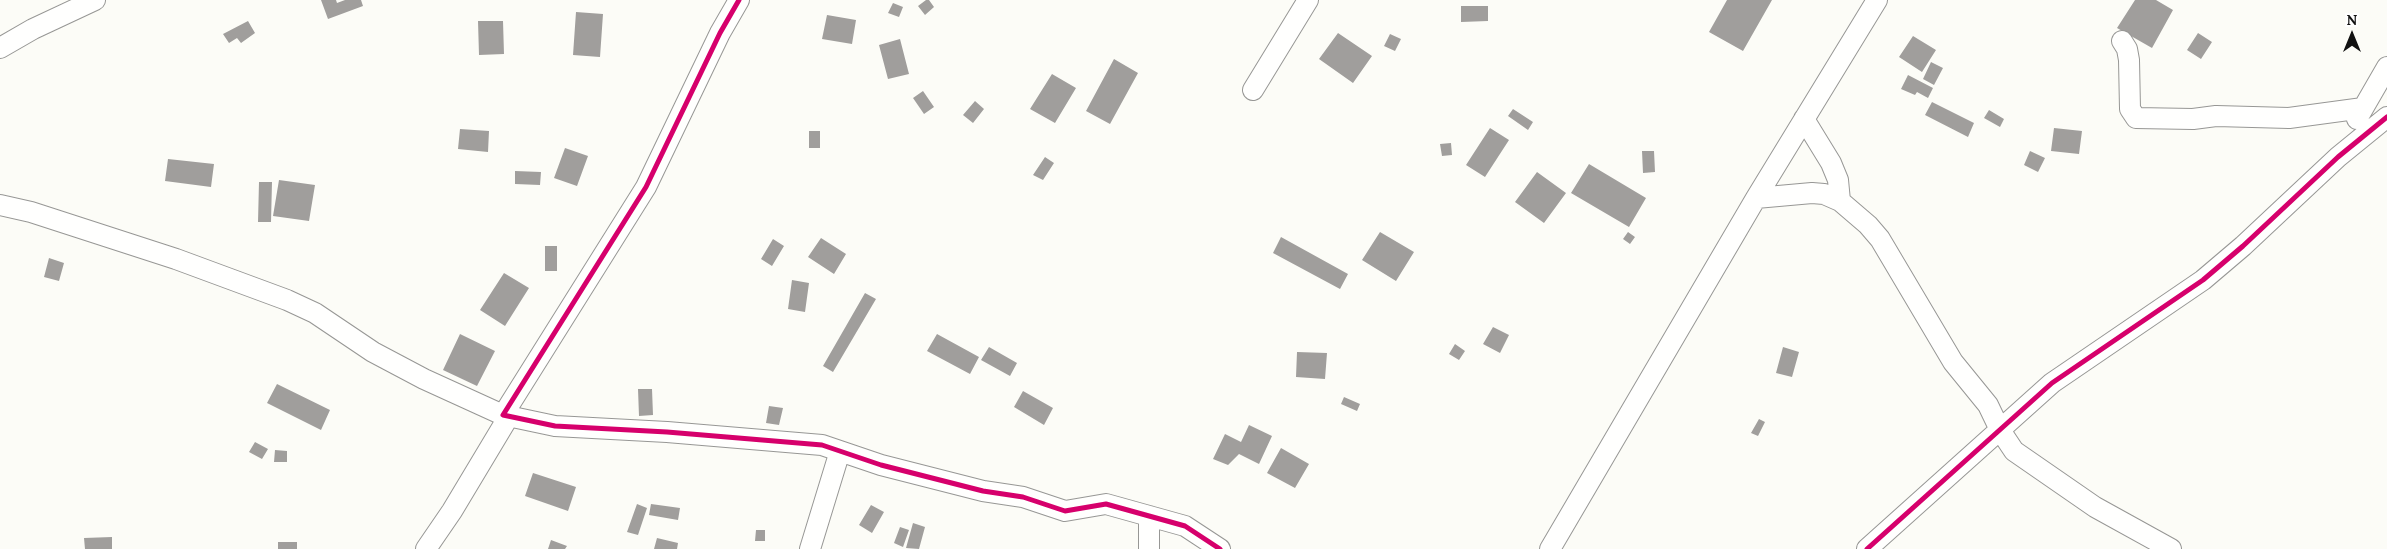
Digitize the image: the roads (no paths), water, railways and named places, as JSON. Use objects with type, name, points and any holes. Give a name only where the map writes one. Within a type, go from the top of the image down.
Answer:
[{"type":"street","points":[[0,48],[33,29],[95,0]]},
{"type":"street","points":[[426,549],[452,511],[506,415],[646,187],[720,33],[739,0]]},
{"type":"street","points":[[1253,90],[1308,0]]},
{"type":"street","points":[[1550,549],[1756,198],[1877,0]]},
{"type":"street","points":[[2122,41],[2127,49],[2129,60],[2130,109],[2136,118],[2193,119],[2216,116],[2289,118],[2363,108]]},
{"type":"street","points":[[2338,157],[2387,67]]},
{"type":"street","points":[[1867,549],[2062,375],[2203,280],[2243,246],[2338,157],[2387,117]]},
{"type":"street","points":[[1804,119],[1831,163],[1838,180],[1840,201]]},
{"type":"street","points":[[1756,198],[1812,193],[1824,194],[1840,201],[1868,225],[1880,239],[1953,362],[1988,405],[2008,444],[2025,460],[2095,508],[2171,549]]},
{"type":"street","points":[[0,205],[31,212],[176,258],[287,300],[315,313],[373,352],[424,379],[506,415],[555,426],[822,445],[882,465],[959,485],[1023,497],[1065,511],[1106,504],[1185,526],[1220,549]]},
{"type":"street","points":[[810,549],[840,451]]},
{"type":"street","points":[[1149,516],[1149,549]]}]
